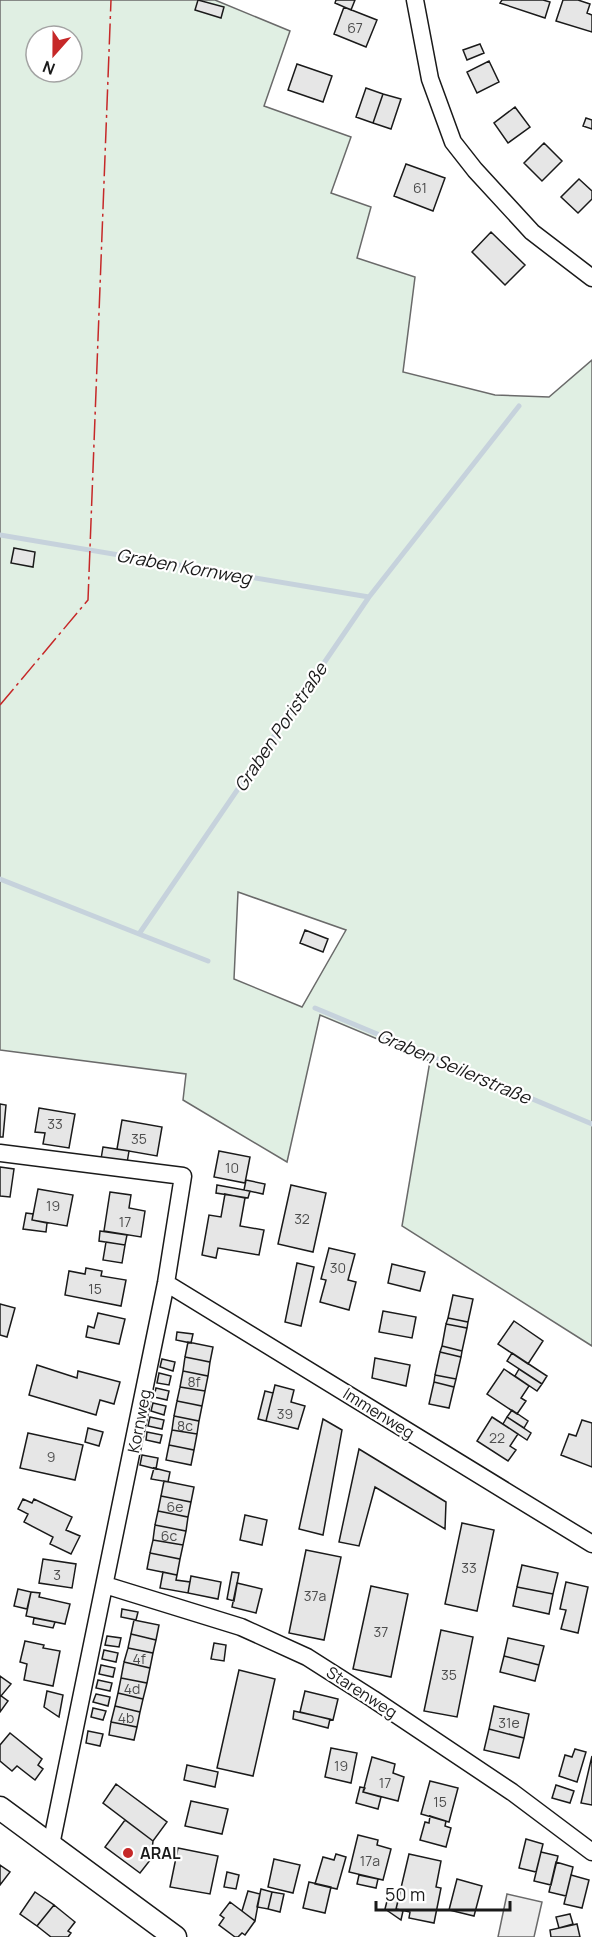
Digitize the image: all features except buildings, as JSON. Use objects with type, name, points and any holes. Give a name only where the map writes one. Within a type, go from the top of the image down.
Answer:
[{"type":"main road","points":[[0,1808],[175,1937]]},
{"type":"street","points":[[416,0],[430,80],[453,142],[475,170],[532,232],[592,278]]},
{"type":"street","name":"Kornweg","points":[[0,1153],[183,1176],[166,1283],[51,1845]]},
{"type":"street","name":"Immenweg","points":[[166,1283],[592,1544]]},
{"type":"street","name":"Starenweg","points":[[105,1585],[241,1627],[307,1657],[512,1792],[592,1852]]},
{"type":"green space","points":[[0,0],[215,0],[290,31],[264,106],[351,137],[331,193],[371,207],[357,258],[415,277],[403,372],[495,395],[549,397],[592,360],[592,1346],[402,1226],[430,1061],[320,1015],[287,1162],[183,1100],[186,1074],[0,1050]],"holes":[[[238,892],[346,930],[302,1007],[234,979]]]},
{"type":"shaded area","points":[[507,1894],[542,1902],[534,1937],[498,1937]]},
{"type":"waterway","name":"Graben Poristraße","points":[[0,879],[139,934],[369,597],[519,406]]},
{"type":"waterway","name":"Graben Kornweg","points":[[0,535],[369,597]]},
{"type":"waterway","name":"Graben Seilerstraße","points":[[139,934],[208,961]]},
{"type":"waterway","name":"Graben Seilerstraße","points":[[315,1008],[592,1124]]},
{"type":"power","points":[[0,705],[88,600],[111,0]]},
{"type":"place","name":"ARAL","points":[[128,1853]]}]
